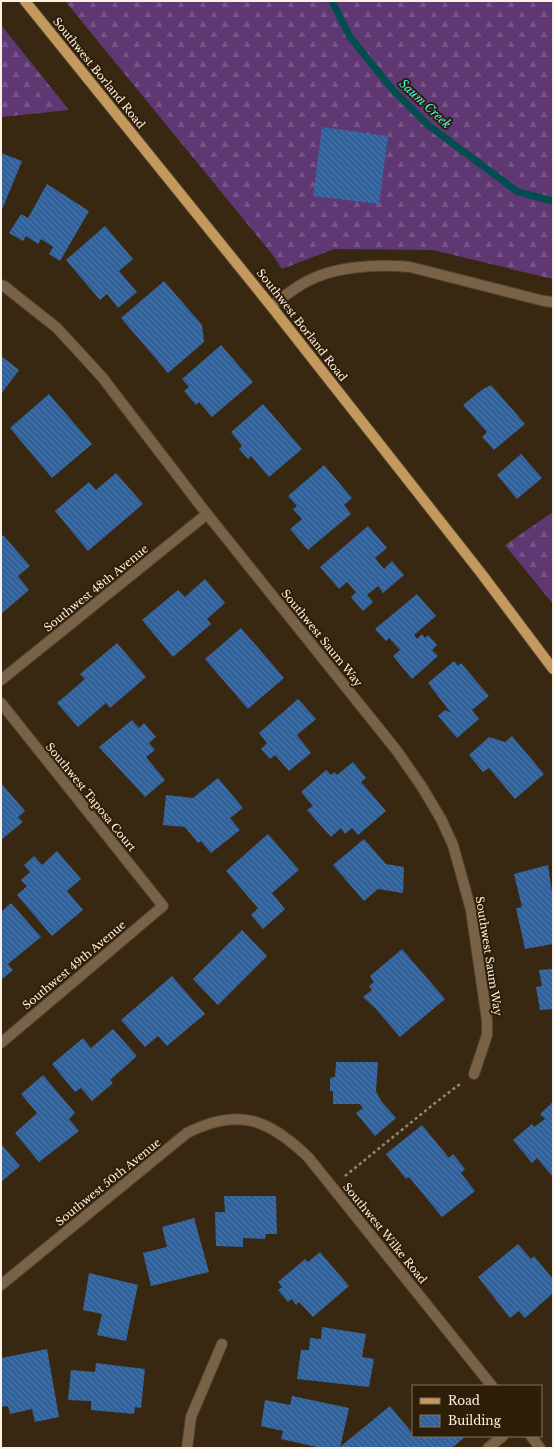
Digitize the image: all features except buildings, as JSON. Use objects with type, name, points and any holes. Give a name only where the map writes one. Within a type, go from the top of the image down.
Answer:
[{"type":"main road","name":"Southwest Borland Road","points":[[25,1],[271,306],[481,573],[553,669]]},
{"type":"street","points":[[271,306],[305,282],[325,274],[355,268],[388,265],[410,267],[544,302],[553,302]]},
{"type":"street","name":"Southwest Saum Way","points":[[1,285],[57,328],[102,378],[207,514],[398,751],[422,787],[441,819],[453,844],[471,910],[487,1020],[487,1035],[474,1074]]},
{"type":"street","name":"Southwest 48th Avenue","points":[[1,680],[207,514]]},
{"type":"street","name":"Southwest Taposa Court","points":[[1,703],[163,906]]},
{"type":"street","name":"Southwest 49th Avenue","points":[[1,1043],[163,906]]},
{"type":"street","name":"Southwest Wilke Road","points":[[241,1119],[263,1124],[282,1134],[308,1157],[491,1385]]},
{"type":"street","name":"Southwest 50th Avenue","points":[[1,1285],[187,1133],[199,1127],[221,1120],[241,1119]]},
{"type":"street","points":[[187,1448],[191,1417],[222,1344]]},
{"type":"street","points":[[488,1448],[502,1437]]},
{"type":"street","points":[[532,1437],[539,1448]]},
{"type":"path","points":[[332,1186],[435,1103],[474,1074]]},
{"type":"green space","points":[[65,1],[553,1],[553,279],[433,250],[334,249],[282,269],[272,254]]},
{"type":"green space","points":[[1,25],[69,110],[1,117]]},
{"type":"green space","points":[[553,512],[553,604],[505,545]]},
{"type":"waterway","name":"Saum Creek","points":[[332,1],[350,37],[393,90],[428,125],[518,192],[553,201]]}]
